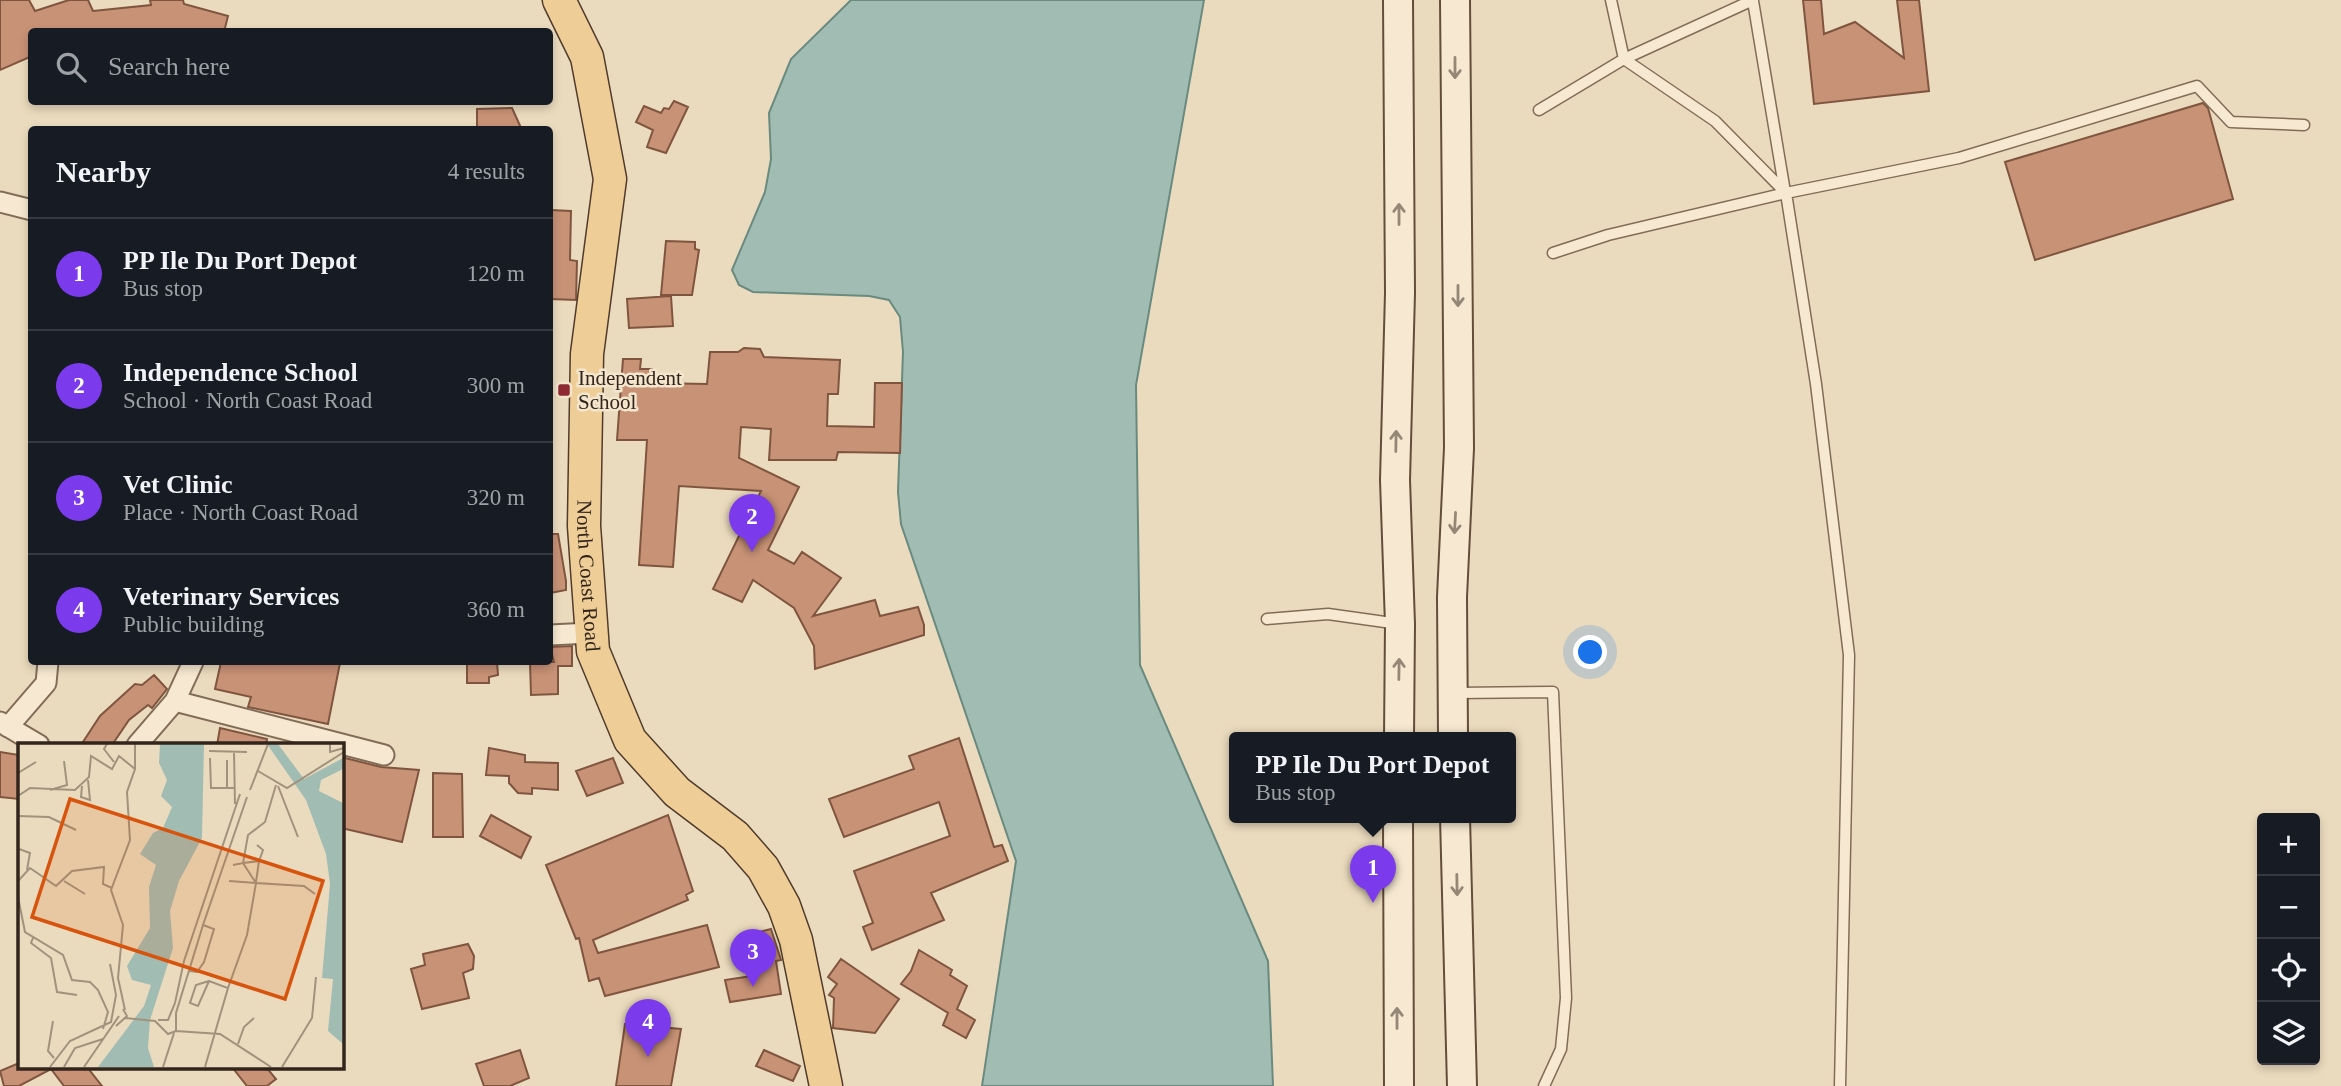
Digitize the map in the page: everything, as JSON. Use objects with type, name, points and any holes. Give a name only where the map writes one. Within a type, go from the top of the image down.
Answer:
[{"type":"main road","name":"North Coast Road","points":[[559,0],[587,57],[610,179],[587,354],[584,526],[593,651],[630,740],[677,792],[735,836],[763,868],[784,906],[796,940],[826,1086]]},
{"type":"street","points":[[1398,0],[1399,293],[1395,480],[1400,624],[1399,732]]},
{"type":"street","points":[[1453,732],[1452,597],[1459,447],[1455,0]]},
{"type":"street","points":[[0,202],[28,209]]},
{"type":"street","points":[[553,635],[590,633]]},
{"type":"street","points":[[36,743],[4,724],[46,683],[48,665]]},
{"type":"street","points":[[139,743],[174,701],[192,665]]},
{"type":"street","points":[[174,701],[337,743]]},
{"type":"street","points":[[343,744],[384,755]]},
{"type":"street","points":[[1398,823],[1399,1086]]},
{"type":"street","points":[[1455,823],[1462,1086]]},
{"type":"lane","points":[[1611,0],[1624,60],[1715,121],[1786,193]]},
{"type":"lane","points":[[1539,110],[1624,60],[1753,0],[1816,384],[1849,655],[1840,1086]]},
{"type":"lane","points":[[1553,253],[1608,235],[1786,193],[1959,158],[2197,86],[2231,122],[2304,125]]},
{"type":"lane","points":[[1267,619],[1328,614],[1400,624]]},
{"type":"lane","points":[[1452,692],[1553,692],[1566,998],[1561,1049],[1544,1086]]},
{"type":"water","points":[[851,0],[1204,0],[1136,385],[1140,665],[1268,961],[1273,1086],[982,1086],[1016,861],[901,524],[898,492],[903,352],[900,317],[889,300],[869,296],[753,292],[739,285],[732,270],[765,192],[771,159],[769,113],[791,59]]},
{"type":"building","points":[[0,0],[29,0],[35,11],[69,0],[88,0],[93,11],[151,5],[150,0],[183,0],[184,4],[228,16],[225,28],[28,28],[28,58],[0,70]]},
{"type":"building","points":[[1803,0],[1821,0],[1824,34],[1855,22],[1904,58],[1897,0],[1919,0],[1929,91],[1814,104]]},
{"type":"building","points":[[674,101],[688,107],[666,153],[647,147],[653,130],[636,122],[644,106],[661,113],[664,108],[669,109]]},
{"type":"building","points":[[2203,103],[2208,108],[2233,199],[2035,260],[2005,162]]},
{"type":"building","points":[[512,108],[520,126],[477,126],[477,109]]},
{"type":"building","points":[[553,210],[571,211],[570,260],[577,261],[576,300],[553,299]]},
{"type":"building","points":[[666,241],[695,242],[695,249],[699,250],[692,295],[661,295]]},
{"type":"building","points":[[671,296],[673,326],[629,328],[627,299]]},
{"type":"building","points":[[744,348],[760,349],[764,357],[840,360],[838,394],[828,394],[827,426],[874,427],[875,383],[902,383],[900,453],[838,452],[836,460],[769,460],[771,429],[741,427],[739,458],[799,487],[768,550],[794,564],[802,552],[841,578],[813,616],[875,600],[880,616],[918,607],[924,635],[815,669],[814,646],[794,608],[753,580],[742,602],[713,589],[761,491],[679,486],[673,567],[639,565],[647,440],[617,440],[623,359],[641,359],[640,369],[652,369],[653,383],[707,384],[710,352],[738,352]]},
{"type":"building","points":[[553,534],[558,534],[566,590],[553,592]]},
{"type":"building","points":[[572,646],[572,666],[558,666],[558,694],[531,695],[530,665],[553,665],[553,647]]},
{"type":"building","points":[[220,665],[340,665],[328,724],[248,707],[251,697],[215,689]]},
{"type":"building","points":[[467,665],[497,665],[498,675],[489,677],[489,683],[467,683]]},
{"type":"building","points":[[154,675],[167,689],[152,708],[148,705],[129,720],[113,743],[82,743],[100,716],[135,684],[142,685]]},
{"type":"building","points":[[220,728],[267,739],[266,743],[217,743]]},
{"type":"building","points":[[959,738],[994,847],[1002,845],[1008,861],[931,893],[944,920],[872,950],[863,927],[873,923],[854,871],[950,836],[939,802],[844,837],[829,799],[914,769],[909,756]]},
{"type":"building","points":[[489,748],[525,755],[525,762],[558,763],[558,790],[532,788],[532,794],[518,793],[509,783],[509,776],[486,775]]},
{"type":"building","points":[[0,752],[18,755],[18,799],[0,797]]},
{"type":"building","points":[[343,758],[381,767],[419,770],[402,842],[343,828]]},
{"type":"building","points":[[613,758],[623,783],[587,796],[576,771]]},
{"type":"building","points":[[433,773],[462,774],[463,837],[433,837]]},
{"type":"building","points":[[491,815],[531,837],[521,858],[480,836]]},
{"type":"building","points":[[668,815],[693,891],[686,895],[688,900],[593,940],[598,953],[707,925],[719,967],[605,996],[599,978],[589,981],[579,938],[576,939],[546,865]]},
{"type":"building","points":[[771,929],[781,960],[776,961],[781,994],[730,1002],[725,980],[758,975],[748,943],[757,940],[755,933]]},
{"type":"building","points":[[468,944],[474,956],[473,969],[463,973],[469,998],[422,1009],[411,969],[425,965],[423,954]]},
{"type":"building","points":[[919,950],[952,970],[950,975],[967,986],[957,1009],[975,1020],[966,1038],[943,1025],[948,1013],[901,984],[911,971]]},
{"type":"building","points":[[841,959],[899,999],[875,1033],[833,1028],[834,998],[829,995],[837,984],[828,977]]},
{"type":"building","points":[[625,1024],[681,1029],[671,1086],[616,1086]]},
{"type":"building","points":[[520,1050],[529,1078],[510,1086],[484,1086],[476,1064]]},
{"type":"building","points":[[764,1050],[800,1066],[793,1081],[756,1066]]},
{"type":"building","points":[[18,1063],[18,1068],[88,1068],[102,1086],[64,1086],[51,1069],[19,1086],[4,1086],[0,1071]]},
{"type":"building","points":[[233,1068],[267,1068],[276,1079],[267,1086],[247,1086]]},
{"type":"place","name":"Independent School","points":[[564,390]]},
{"type":"place","name":"Independence School","points":[[752,552]]},
{"type":"place","name":"PP Ile Du Port Depot","points":[[1373,903]]},
{"type":"place","name":"Vet Clinic","points":[[753,987]]},
{"type":"place","name":"Veterinary Services","points":[[648,1057]]}]
